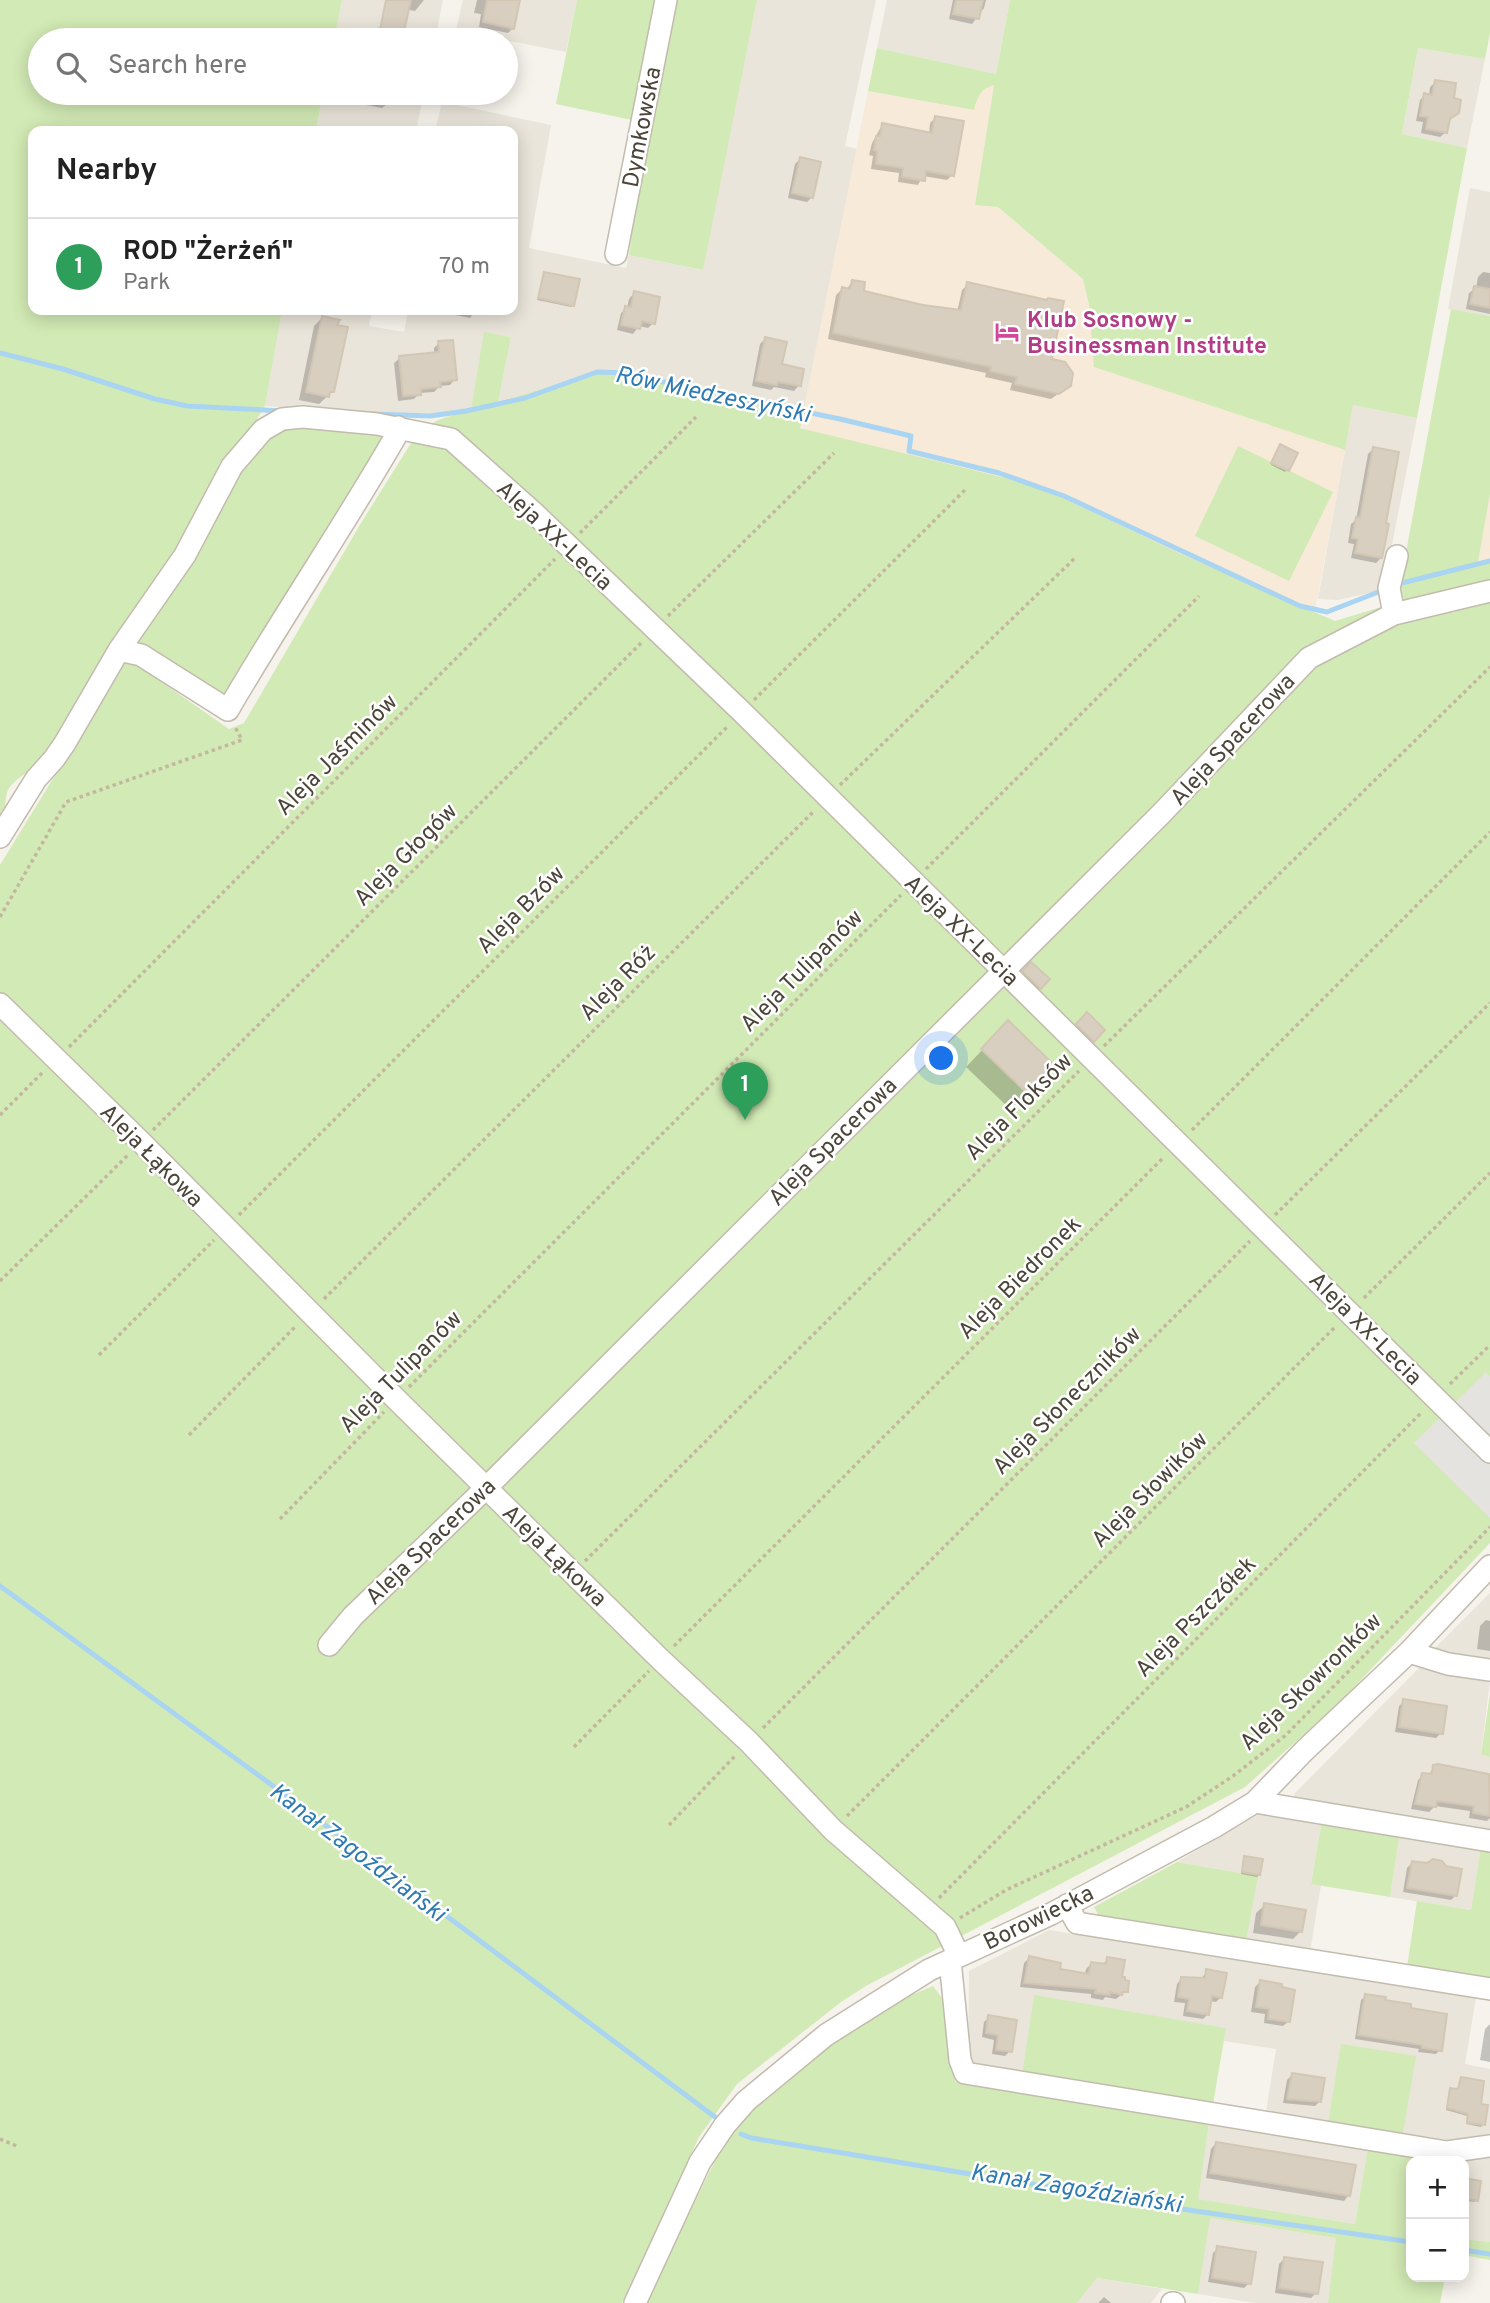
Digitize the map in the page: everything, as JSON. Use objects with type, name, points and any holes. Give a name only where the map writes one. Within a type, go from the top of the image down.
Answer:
[{"type":"street","name":"Dymkowska","points":[[616,254],[666,0]]},
{"type":"street","name":"Aleja XX-Lecia","points":[[0,837],[36,779],[65,743],[119,650],[185,555],[232,466],[263,430],[282,419],[303,417],[408,430],[451,439],[533,512],[742,712],[1490,1452]]},
{"type":"street","points":[[119,650],[141,655],[228,710],[267,642],[358,503],[397,434],[408,430]]},
{"type":"street","points":[[1394,614],[1389,588],[1397,556]]},
{"type":"street","name":"Aleja Spacerowa","points":[[329,1645],[353,1616],[486,1488],[1161,814],[1309,658],[1337,641],[1394,614],[1490,591]]},
{"type":"street","name":"Aleja Łąkowa","points":[[0,1004],[660,1660],[749,1742],[833,1830],[945,1927],[955,1958]]},
{"type":"street","name":"Borowiecka","points":[[635,2303],[700,2162],[725,2125],[746,2101],[826,2035],[929,1970],[1067,1905],[1214,1827],[1255,1802],[1304,1751],[1409,1652],[1490,1566]]},
{"type":"street","points":[[1409,1652],[1448,1664],[1490,1671]]},
{"type":"street","points":[[1255,1802],[1490,1841]]},
{"type":"street","points":[[1067,1905],[1077,1923],[1490,1989]]},
{"type":"street","points":[[955,1958],[960,2060],[965,2073],[1447,2152],[1490,2146]]},
{"type":"path","name":"Aleja Jaśminów","points":[[0,1115],[696,417]]},
{"type":"path","name":"Aleja Głogów","points":[[0,1280],[834,453]]},
{"type":"path","name":"Aleja Bzów","points":[[99,1355],[967,488]]},
{"type":"path","name":"Aleja Róż","points":[[188,1435],[828,797],[1075,558]]},
{"type":"path","name":"Aleja Tulipanów","points":[[280,1519],[396,1399],[1199,596]]},
{"type":"path","name":"Aleja Floksów","points":[[573,1572],[1490,667]]},
{"type":"path","points":[[0,917],[66,802],[242,740],[228,710]]},
{"type":"path","name":"Aleja Biedronek","points":[[574,1747],[1490,832]]},
{"type":"path","name":"Aleja Słoneczników","points":[[669,1825],[1263,1227],[1490,1003]]},
{"type":"path","name":"Aleja Słowików","points":[[833,1830],[1490,1173]]},
{"type":"path","name":"Aleja Pszczółek","points":[[925,1912],[1490,1345]]},
{"type":"path","name":"Aleja Skowronków","points":[[945,1927],[1006,1889],[1186,1807],[1233,1776],[1286,1735],[1490,1527]]},
{"type":"path","points":[[0,2139],[19,2147]]},
{"type":"shaded area","points":[[342,0],[443,0],[437,28],[336,28]]},
{"type":"shaded area","points":[[463,0],[577,0],[566,52],[518,42],[518,28],[456,28]]},
{"type":"shaded area","points":[[757,0],[876,0],[845,146],[858,149],[804,412],[680,383],[606,370],[498,402],[511,337],[485,333],[471,409],[409,416],[265,406],[281,315],[371,315],[369,326],[404,332],[407,315],[518,315],[518,126],[436,126],[441,105],[456,105],[551,125],[529,248],[626,268],[629,255],[702,270]]},
{"type":"shaded area","points":[[887,0],[1010,0],[996,74],[877,48]]},
{"type":"shaded area","points":[[1418,48],[1485,59],[1467,148],[1402,134]]},
{"type":"shaded area","points":[[994,85],[975,205],[998,207],[1083,279],[1089,305],[1095,367],[1345,450],[1315,611],[1179,553],[800,427],[868,91],[973,110],[977,97],[984,88]]},
{"type":"shaded area","points":[[321,105],[421,105],[417,126],[317,126]]},
{"type":"shaded area","points":[[1470,188],[1490,192],[1490,316],[1448,309]]},
{"type":"shaded area","points":[[1353,405],[1417,418],[1383,590],[1338,600],[1318,599]]},
{"type":"shaded area","points":[[1490,494],[1490,559],[1478,563]]},
{"type":"shaded area","points":[[1486,1372],[1490,1376],[1490,1518],[1414,1443]]},
{"type":"shaded area","points":[[1490,1593],[1490,1664],[1438,1655],[1434,1649]]},
{"type":"shaded area","points":[[1420,1667],[1490,1680],[1481,1755],[1490,1757],[1490,1833],[1392,1817],[1392,1813],[1295,1798],[1294,1794]]},
{"type":"shaded area","points":[[1270,1808],[1322,1820],[1311,1883],[1321,1885],[1310,1952],[1246,1941],[1257,1876],[1177,1862]]},
{"type":"shaded area","points":[[1400,1833],[1481,1846],[1471,1910],[1390,1897]]},
{"type":"shaded area","points":[[1049,1930],[1476,1998],[1465,2064],[1490,2069],[1490,2138],[1457,2141],[1403,2133],[1415,2056],[1339,2058],[1328,2122],[1266,2112],[1276,2049],[1224,2041],[1225,2028],[1034,1996],[1022,2074],[968,2065],[969,1971]]},
{"type":"shaded area","points":[[1209,2123],[1368,2147],[1355,2224],[1197,2199]]},
{"type":"shaded area","points":[[1490,2155],[1490,2242],[1469,2240],[1469,2156],[1423,2156]]},
{"type":"shaded area","points":[[1209,2218],[1337,2238],[1328,2303],[1256,2303],[1198,2294]]},
{"type":"shaded area","points":[[1097,2278],[1162,2289],[1151,2303],[1077,2303]]},
{"type":"green space","points":[[0,0],[342,0],[336,28],[28,28],[28,105],[321,105],[317,126],[28,126],[28,315],[281,315],[265,406],[43,762],[9,788],[0,827]]},
{"type":"green space","points":[[577,0],[656,0],[632,120],[556,104]]},
{"type":"green space","points":[[673,0],[757,0],[703,270],[629,255],[631,241],[625,239]]},
{"type":"green space","points":[[1010,0],[1490,0],[1490,33],[1485,59],[1418,48],[1402,134],[1467,148],[1417,418],[1353,405],[1345,450],[1094,367],[1089,305],[1083,279],[998,207],[975,205],[994,85],[980,94],[974,110],[868,91],[877,48],[996,74]]},
{"type":"green space","points":[[1451,309],[1490,316],[1490,494],[1478,562],[1490,559],[1490,1543],[1340,1702],[1245,1787],[866,1986],[841,2002],[737,2084],[699,2137],[622,2303],[0,2303],[0,865],[127,658],[229,729],[244,723],[361,523],[418,432],[438,420],[471,409],[484,332],[511,337],[498,402],[606,370],[680,383],[804,412],[800,428],[1035,485],[1179,553],[1335,621],[1404,600],[1400,585]]},
{"type":"green space","points":[[289,424],[391,436],[224,697],[130,641],[252,451]]},
{"type":"green space","points":[[1238,446],[1333,492],[1289,581],[1195,536]]},
{"type":"green space","points":[[1490,1694],[1490,1757],[1481,1755]]},
{"type":"green space","points":[[1322,1820],[1400,1833],[1390,1897],[1311,1884]]},
{"type":"green space","points":[[1481,1846],[1490,1848],[1490,1980],[1407,1967],[1417,1901],[1471,1910]]},
{"type":"green space","points":[[1177,1862],[1258,1876],[1246,1941],[1100,1918],[1094,1907]]},
{"type":"green space","points":[[933,1986],[948,2006],[955,2081],[1209,2123],[1198,2199],[1355,2224],[1368,2147],[1423,2156],[1406,2156],[1406,2282],[1444,2282],[1440,2303],[1328,2303],[1336,2238],[1210,2218],[1198,2294],[1097,2278],[1077,2303],[644,2303],[728,2135],[756,2105],[873,2011]]},
{"type":"green space","points":[[1034,1995],[1226,2028],[1213,2104],[1022,2074]]},
{"type":"green space","points":[[1341,2044],[1416,2056],[1403,2133],[1328,2122]]},
{"type":"green space","points":[[1469,2240],[1490,2242],[1490,2260],[1469,2256]]},
{"type":"building","points":[[386,0],[411,0],[405,28],[380,28]]},
{"type":"building","points":[[487,0],[520,0],[514,28],[483,22]]},
{"type":"building","points":[[956,0],[983,0],[979,19],[953,14]]},
{"type":"building","points":[[1435,80],[1456,83],[1454,98],[1461,100],[1459,113],[1450,119],[1447,133],[1426,129],[1428,117],[1420,116],[1424,93],[1432,95]]},
{"type":"building","points":[[935,116],[964,121],[954,176],[926,171],[925,181],[902,177],[903,168],[876,164],[876,136],[880,136],[882,123],[932,133]]},
{"type":"building","points":[[800,157],[821,162],[813,198],[792,193]]},
{"type":"building","points":[[544,272],[580,279],[574,306],[538,298]]},
{"type":"building","points":[[852,280],[865,282],[864,291],[923,305],[961,310],[967,282],[1047,300],[1064,301],[1052,359],[1065,362],[1073,373],[1071,386],[1059,394],[1015,384],[1017,377],[990,371],[991,367],[833,333],[842,287],[850,289]]},
{"type":"building","points":[[1474,286],[1490,289],[1490,308],[1470,304]]},
{"type":"building","points":[[634,291],[660,297],[655,324],[642,321],[640,329],[621,325],[625,306],[631,307]]},
{"type":"building","points":[[322,316],[340,320],[337,325],[348,327],[334,392],[330,392],[329,397],[306,392]]},
{"type":"building","points":[[765,337],[787,342],[782,364],[804,369],[801,386],[756,381]]},
{"type":"building","points":[[453,340],[457,380],[440,382],[441,387],[421,389],[421,395],[403,396],[399,356],[439,352],[438,341]]},
{"type":"building","points":[[1280,444],[1298,453],[1289,471],[1271,463]]},
{"type":"building","points":[[1373,447],[1399,452],[1382,558],[1355,553],[1358,539],[1352,538],[1356,517],[1360,518]]},
{"type":"building","points":[[1031,962],[1050,979],[1041,989],[1022,971]]},
{"type":"building","points":[[1087,1012],[1105,1030],[1094,1042],[1076,1024]]},
{"type":"building","points":[[1008,1020],[1055,1066],[1028,1094],[981,1049]]},
{"type":"building","points":[[1403,1699],[1447,1706],[1443,1734],[1399,1727]]},
{"type":"building","points":[[1433,1765],[1489,1774],[1490,1816],[1473,1813],[1474,1806],[1437,1801],[1436,1807],[1415,1804],[1422,1773],[1432,1774]]},
{"type":"building","points":[[1244,1856],[1263,1859],[1260,1875],[1242,1872]]},
{"type":"building","points":[[1433,1859],[1442,1861],[1446,1866],[1462,1869],[1457,1896],[1407,1888],[1412,1861],[1427,1863]]},
{"type":"building","points":[[1264,1903],[1306,1910],[1302,1932],[1261,1925]]},
{"type":"building","points":[[1029,1956],[1061,1963],[1060,1969],[1089,1974],[1091,1962],[1106,1964],[1107,1957],[1125,1960],[1122,1977],[1129,1981],[1128,1992],[1123,1992],[1122,1995],[1110,1992],[1110,1995],[1095,1993],[1096,1989],[1024,1983]]},
{"type":"building","points":[[1206,1969],[1227,1973],[1222,1998],[1212,1996],[1209,2015],[1187,2011],[1189,1999],[1178,1997],[1181,1977],[1205,1978]]},
{"type":"building","points":[[1260,1980],[1282,1984],[1282,1987],[1295,1990],[1290,2022],[1268,2019],[1269,2009],[1256,2007]]},
{"type":"building","points":[[1365,1994],[1411,2004],[1411,2008],[1447,2014],[1442,2051],[1422,2048],[1422,2045],[1358,2035]]},
{"type":"building","points":[[988,2015],[1017,2020],[1012,2052],[996,2050],[998,2035],[986,2033]]},
{"type":"building","points":[[1292,2073],[1325,2078],[1321,2102],[1287,2099]]},
{"type":"building","points":[[1461,2077],[1484,2081],[1481,2104],[1488,2105],[1485,2125],[1467,2123],[1468,2114],[1447,2108],[1450,2088],[1458,2089]]},
{"type":"building","points":[[1216,2142],[1356,2165],[1350,2196],[1210,2173]]},
{"type":"building","points":[[1469,2179],[1481,2181],[1478,2201],[1469,2199]]},
{"type":"building","points":[[1217,2246],[1256,2252],[1251,2284],[1212,2278]]},
{"type":"building","points":[[1284,2257],[1323,2262],[1318,2294],[1279,2288]]},
{"type":"waterway","name":"Rów Miedzeszyński","points":[[0,353],[187,406],[283,411]]},
{"type":"waterway","name":"Rów Miedzeszyński","points":[[373,414],[430,416],[466,411],[525,398],[597,372],[628,373],[911,436],[909,451],[999,473],[1064,496],[1300,606],[1327,612],[1386,589]]},
{"type":"waterway","name":"Rów Miedzeszyński","points":[[1398,584],[1490,561]]},
{"type":"waterway","name":"Kanał Zagoździański","points":[[0,1586],[269,1783],[715,2117]]},
{"type":"waterway","name":"Kanał Zagoździański","points":[[741,2134],[751,2138],[1195,2211],[1406,2241]]},
{"type":"waterway","name":"Kanał Zagoździański","points":[[1469,2251],[1490,2254]]},
{"type":"place","name":"Klub Sosnowy - Businessman Institute","points":[[1007,332]]},
{"type":"place","name":"ROD \"Żerżeń\"","points":[[745,1120]]}]
